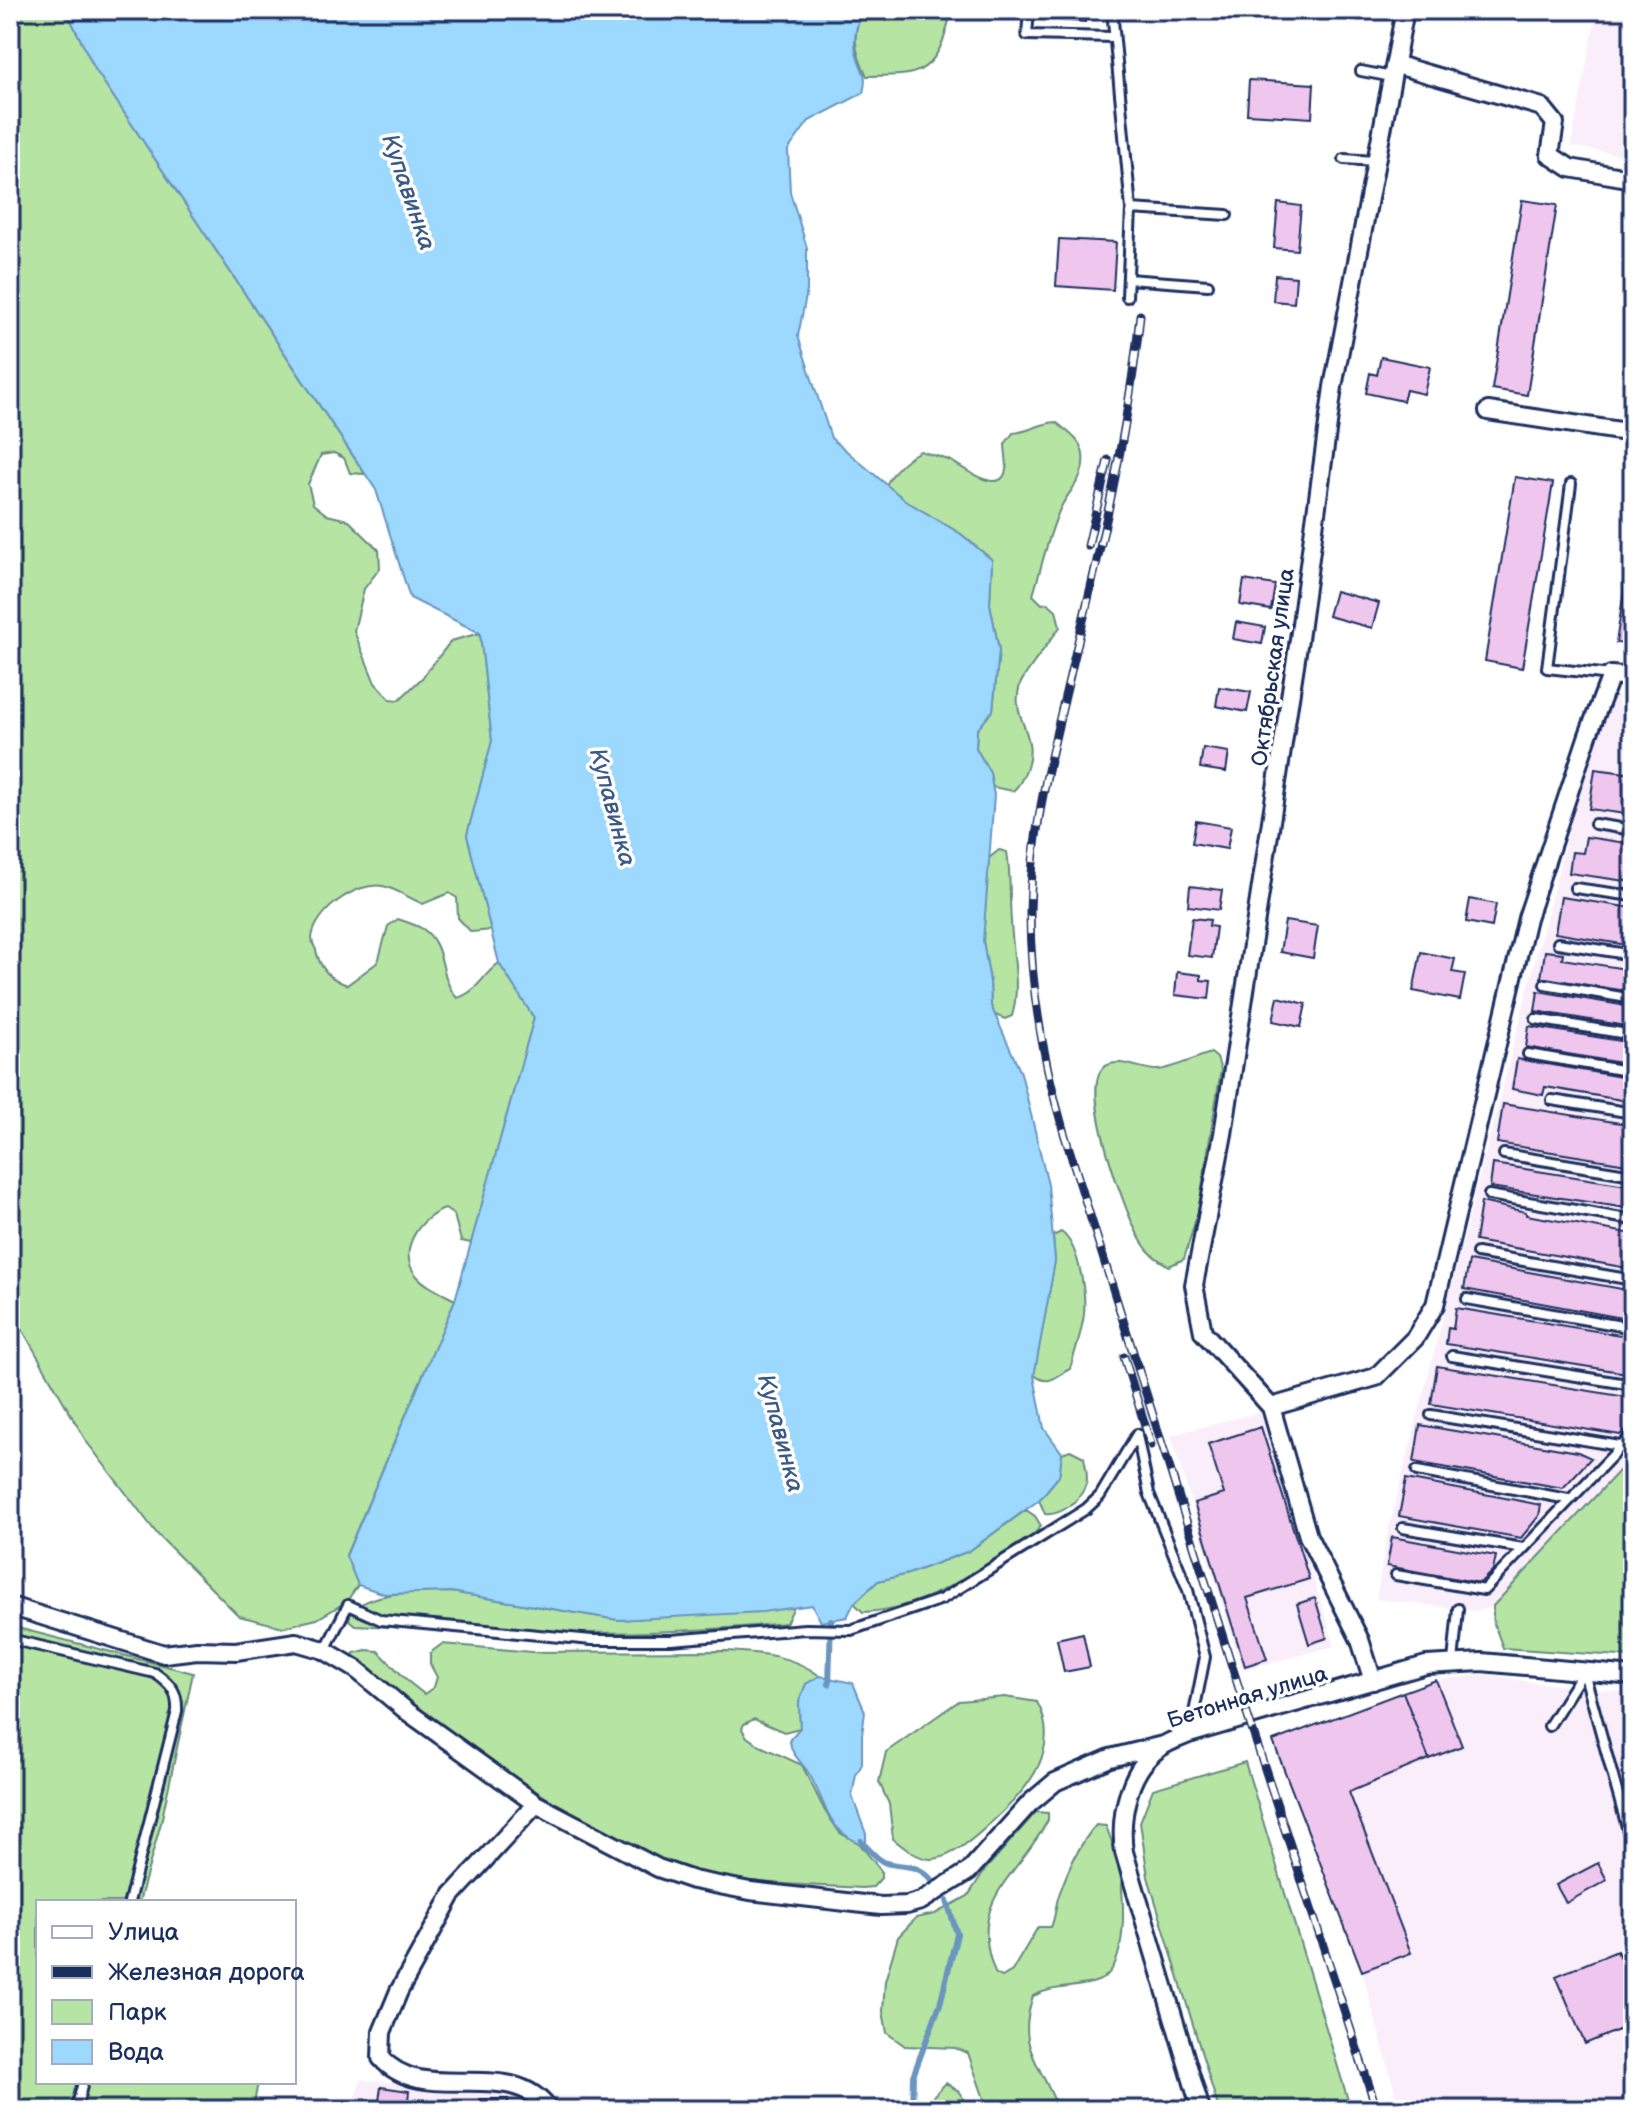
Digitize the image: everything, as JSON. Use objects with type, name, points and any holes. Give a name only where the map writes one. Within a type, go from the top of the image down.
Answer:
[{"type":"street","name":"Октябрьская улица","points":[[1271,1407],[1203,1332],[1194,1285],[1223,1134],[1299,639],[1333,387],[1396,71],[1405,10]]},
{"type":"street","points":[[1396,71],[1542,107],[1555,123],[1550,155],[1570,168],[1633,179]]},
{"type":"street","points":[[1488,411],[1633,433]]},
{"type":"street","points":[[1373,1681],[1360,1640],[1308,1536],[1271,1407],[1376,1377],[1415,1338],[1435,1305],[1527,918],[1611,675],[1633,677]]},
{"type":"street","points":[[10,1606],[164,1654],[197,1650],[236,1651],[296,1642],[324,1650],[356,1669],[408,1712],[536,1804],[658,1868],[693,1880],[750,1891],[881,1906],[921,1901],[969,1871],[1030,1803],[1055,1782],[1110,1758],[1163,1745]]},
{"type":"street","name":"Бетонная улица","points":[[1201,2110],[1124,1852],[1121,1830],[1125,1804],[1142,1766],[1163,1745],[1189,1734],[1426,1665],[1453,1662],[1633,1676]]},
{"type":"street","points":[[536,1804],[452,1895],[399,1991],[382,2032],[381,2058],[390,2067],[413,2079],[519,2085],[535,2093],[549,2110]]},
{"type":"lane","points":[[1029,10],[1027,35],[1113,37]]},
{"type":"lane","points":[[1112,10],[1131,209],[1127,297]]},
{"type":"lane","points":[[1361,71],[1396,71]]},
{"type":"lane","points":[[1344,159],[1378,162]]},
{"type":"lane","points":[[1131,209],[1227,215]]},
{"type":"lane","points":[[1128,279],[1208,285]]},
{"type":"lane","points":[[1571,484],[1547,668],[1611,675]]},
{"type":"lane","points":[[1595,824],[1633,830]]},
{"type":"lane","points":[[1575,888],[1633,896]]},
{"type":"lane","points":[[1558,943],[1633,955]]},
{"type":"lane","points":[[1545,984],[1633,999]]},
{"type":"lane","points":[[1536,1019],[1633,1035]]},
{"type":"lane","points":[[1528,1054],[1633,1072]]},
{"type":"lane","points":[[1552,1100],[1633,1113]]},
{"type":"lane","points":[[1504,1154],[1633,1175]]},
{"type":"lane","points":[[1489,1195],[1633,1220]]},
{"type":"lane","points":[[1477,1253],[1633,1280]]},
{"type":"lane","points":[[1467,1299],[1633,1328]]},
{"type":"lane","points":[[1452,1356],[1633,1385]]},
{"type":"lane","points":[[1431,1415],[1620,1446]]},
{"type":"lane","points":[[324,1650],[348,1605],[381,1620],[592,1640],[671,1640],[805,1629],[851,1630],[942,1599],[1086,1509],[1100,1496],[1137,1434],[1149,1493],[1188,1590],[1205,1657],[1189,1734]]},
{"type":"lane","points":[[1396,1575],[1484,1590],[1633,1434]]},
{"type":"lane","points":[[1417,1471],[1568,1499]]},
{"type":"lane","points":[[1403,1528],[1523,1548]]},
{"type":"lane","points":[[1453,1662],[1458,1609]]},
{"type":"lane","points":[[10,1639],[155,1673],[169,1683],[178,1696],[177,1711],[130,1900]]},
{"type":"lane","points":[[1549,1726],[1584,1671]]},
{"type":"lane","points":[[1584,1671],[1633,1848]]},
{"type":"lane","points":[[76,2110],[82,2084]]},
{"type":"shaded area","points":[[1597,10],[1633,10],[1633,157],[1571,146]]},
{"type":"shaded area","points":[[1633,694],[1633,1456],[1493,1606],[1478,1611],[1376,1599],[1387,1535],[1581,783],[1609,696]]},
{"type":"shaded area","points":[[1260,1412],[1335,1646],[1242,1670],[1171,1435]]},
{"type":"shaded area","points":[[1489,1674],[1529,1682],[1633,1693],[1633,2110],[1400,2110],[1362,1971],[1273,1741],[1436,1680]]},
{"type":"shaded area","points":[[361,2080],[659,2103],[662,2110],[350,2110]]},
{"type":"green space","points":[[10,10],[66,10],[95,69],[365,474],[350,473],[344,458],[334,453],[321,455],[308,484],[313,504],[327,515],[348,520],[379,550],[380,568],[364,589],[354,631],[375,683],[390,699],[399,700],[423,677],[451,641],[480,633],[492,741],[467,835],[491,930],[471,932],[458,918],[457,898],[449,893],[423,904],[388,887],[373,886],[350,893],[329,908],[315,928],[312,940],[323,968],[330,976],[347,985],[378,962],[388,926],[398,919],[423,929],[431,936],[447,981],[457,998],[470,992],[499,963],[534,1018],[471,1243],[461,1241],[454,1215],[445,1209],[427,1219],[410,1246],[410,1266],[416,1275],[455,1300],[346,1555],[358,1585],[346,1602],[317,1619],[283,1627],[239,1616],[158,1535],[86,1441],[10,1308]]},
{"type":"green space","points":[[863,10],[951,10],[940,48],[929,63],[907,74],[867,76],[856,43]]},
{"type":"green space","points":[[1056,422],[1080,445],[1083,463],[1080,476],[1054,525],[1033,595],[1042,604],[1048,603],[1056,610],[1060,627],[1020,685],[1018,707],[1027,736],[1029,757],[1022,779],[1013,791],[992,787],[990,773],[976,748],[977,730],[993,710],[999,650],[990,604],[992,560],[961,534],[906,501],[886,485],[900,465],[920,451],[951,461],[981,478],[997,481],[1003,478],[1006,470],[1005,444],[1013,433]]},
{"type":"green space","points":[[999,850],[1007,852],[1016,981],[1012,1016],[1005,1019],[995,1015],[991,1006],[983,941],[989,858]]},
{"type":"green space","points":[[1211,1053],[1217,1058],[1221,1070],[1198,1212],[1184,1259],[1169,1266],[1145,1246],[1116,1181],[1100,1125],[1098,1079],[1104,1067],[1110,1064],[1123,1063],[1158,1070]]},
{"type":"green space","points":[[1061,1232],[1077,1258],[1084,1294],[1084,1314],[1070,1369],[1044,1380],[1034,1375],[1055,1261],[1053,1236]]},
{"type":"green space","points":[[1070,1450],[1084,1457],[1086,1484],[1070,1506],[1045,1514],[1039,1500],[1059,1476],[1062,1453]]},
{"type":"green space","points":[[1633,1456],[1633,1657],[1503,1648],[1493,1621],[1493,1606]]},
{"type":"green space","points":[[1026,1510],[1035,1516],[1041,1526],[1030,1539],[951,1586],[886,1610],[863,1612],[854,1603],[878,1581],[908,1574],[969,1551]]},
{"type":"green space","points":[[451,1592],[618,1620],[794,1607],[786,1623],[624,1633],[463,1631],[355,1625],[349,1620],[351,1610],[374,1598]]},
{"type":"green space","points":[[10,1626],[193,1673],[161,1823],[140,1900],[36,1900],[36,2084],[258,2084],[253,2110],[10,2110]]},
{"type":"green space","points":[[442,1644],[532,1652],[727,1651],[776,1656],[809,1669],[820,1676],[806,1684],[799,1702],[800,1728],[784,1732],[754,1719],[744,1724],[742,1729],[760,1746],[802,1765],[840,1833],[859,1843],[881,1871],[881,1878],[873,1887],[861,1888],[773,1883],[707,1874],[666,1861],[613,1836],[545,1797],[350,1662],[354,1653],[378,1651],[424,1694],[434,1687],[437,1677],[430,1664],[430,1653]]},
{"type":"green space","points":[[1005,1697],[1037,1702],[1046,1739],[1035,1772],[1012,1802],[960,1848],[946,1856],[931,1859],[911,1852],[893,1839],[889,1804],[879,1782],[886,1752],[959,1701]]},
{"type":"green space","points":[[1245,1762],[1351,2110],[1219,2110],[1148,1877],[1140,1822],[1153,1789]]},
{"type":"green space","points":[[1036,1812],[1048,1813],[1048,1820],[999,1890],[991,1907],[987,1926],[988,1948],[995,1973],[1002,1977],[1012,1971],[1038,1927],[1051,1927],[1070,1867],[1096,1825],[1106,1826],[1118,1861],[1123,1927],[1116,1961],[1109,1974],[1098,1981],[1033,1996],[1028,2014],[1029,2043],[1058,2110],[988,2110],[968,2053],[955,2048],[905,2046],[887,2033],[883,2011],[885,1981],[898,1937],[916,1918],[935,1914],[968,1896],[984,1871]]},
{"type":"green space","points":[[946,2083],[958,2091],[972,2110],[928,2110],[934,2095]]},
{"type":"water","name":"Купавинка","points":[[66,10],[863,10],[855,44],[865,77],[863,93],[809,121],[788,150],[790,192],[807,248],[807,291],[798,336],[831,438],[906,501],[961,534],[992,560],[990,604],[999,650],[993,710],[977,730],[976,748],[990,773],[994,795],[983,941],[991,1006],[1021,1073],[1048,1185],[1055,1261],[1034,1376],[1044,1428],[1062,1453],[1059,1476],[1039,1500],[969,1551],[908,1574],[878,1581],[854,1603],[847,1617],[821,1622],[812,1605],[762,1612],[618,1620],[451,1592],[385,1594],[358,1585],[346,1556],[455,1300],[534,1018],[499,963],[467,835],[492,741],[480,633],[410,598],[376,490],[95,69]]},
{"type":"water","points":[[820,1676],[853,1683],[865,1712],[862,1764],[856,1775],[852,1796],[866,1834],[866,1845],[853,1840],[835,1825],[808,1772],[792,1749],[790,1739],[800,1728],[799,1702],[806,1684]]},
{"type":"building","points":[[1044,10],[1086,10],[1085,22],[1044,19]]},
{"type":"building","points":[[1249,80],[1314,84],[1312,118],[1247,114]]},
{"type":"building","points":[[1522,200],[1557,205],[1527,395],[1492,389]]},
{"type":"building","points":[[1278,203],[1301,206],[1297,250],[1274,248]]},
{"type":"building","points":[[1059,239],[1116,242],[1113,290],[1056,286]]},
{"type":"building","points":[[1275,275],[1296,277],[1294,303],[1273,301]]},
{"type":"building","points":[[1381,357],[1430,367],[1424,394],[1406,390],[1403,401],[1366,393],[1370,373],[1377,375]]},
{"type":"building","points":[[1515,477],[1553,483],[1522,668],[1485,661]]},
{"type":"building","points":[[1633,532],[1633,645],[1616,643]]},
{"type":"building","points":[[1244,580],[1275,585],[1271,610],[1240,605]]},
{"type":"building","points":[[1335,591],[1379,603],[1372,628],[1328,616]]},
{"type":"building","points":[[1236,622],[1265,627],[1262,644],[1233,639]]},
{"type":"building","points":[[1219,687],[1251,692],[1247,712],[1216,706]]},
{"type":"building","points":[[1203,748],[1229,752],[1226,772],[1200,768]]},
{"type":"building","points":[[1595,769],[1633,774],[1633,815],[1589,809]]},
{"type":"building","points":[[1196,821],[1231,827],[1227,849],[1192,843]]},
{"type":"building","points":[[1586,837],[1633,844],[1633,882],[1569,873],[1572,852],[1583,853]]},
{"type":"building","points":[[1190,886],[1222,890],[1219,910],[1188,906]]},
{"type":"building","points":[[1561,897],[1633,908],[1633,946],[1555,933]]},
{"type":"building","points":[[1470,899],[1496,904],[1492,927],[1466,922]]},
{"type":"building","points":[[1192,918],[1210,920],[1209,926],[1216,927],[1212,958],[1187,955]]},
{"type":"building","points":[[1285,921],[1318,926],[1313,958],[1280,952]]},
{"type":"building","points":[[1545,951],[1563,953],[1562,959],[1633,970],[1633,992],[1541,978]]},
{"type":"building","points":[[1421,952],[1455,959],[1452,972],[1465,974],[1460,1000],[1413,991]]},
{"type":"building","points":[[1177,972],[1201,975],[1201,980],[1211,981],[1209,999],[1175,995]]},
{"type":"building","points":[[1538,991],[1633,1007],[1633,1027],[1535,1011]]},
{"type":"building","points":[[1278,997],[1306,1004],[1301,1027],[1273,1021]]},
{"type":"building","points":[[1529,1026],[1633,1043],[1633,1065],[1526,1047]]},
{"type":"building","points":[[1517,1059],[1633,1079],[1633,1102],[1545,1087],[1543,1095],[1512,1089]]},
{"type":"building","points":[[1503,1104],[1633,1125],[1633,1165],[1497,1143]]},
{"type":"building","points":[[1493,1164],[1633,1186],[1633,1209],[1490,1187]]},
{"type":"building","points":[[1481,1202],[1526,1212],[1526,1215],[1633,1234],[1633,1269],[1475,1241]]},
{"type":"building","points":[[1469,1261],[1633,1291],[1633,1320],[1464,1289]]},
{"type":"building","points":[[1456,1308],[1633,1337],[1633,1374],[1446,1344],[1448,1328],[1453,1329]]},
{"type":"building","points":[[1437,1366],[1633,1398],[1633,1423],[1620,1435],[1431,1404]]},
{"type":"building","points":[[1420,1425],[1578,1452],[1591,1458],[1563,1488],[1414,1462]]},
{"type":"building","points":[[1261,1427],[1309,1579],[1247,1598],[1267,1659],[1245,1666],[1194,1503],[1224,1494],[1208,1444]]},
{"type":"building","points":[[1406,1479],[1541,1505],[1539,1516],[1521,1538],[1399,1516]]},
{"type":"building","points":[[1392,1537],[1496,1556],[1493,1570],[1480,1583],[1387,1566]]},
{"type":"building","points":[[1315,1598],[1327,1638],[1309,1644],[1297,1604]]},
{"type":"building","points":[[1083,1633],[1090,1667],[1064,1672],[1057,1639]]},
{"type":"building","points":[[1436,1680],[1462,1746],[1429,1759],[1403,1692]]},
{"type":"building","points":[[1403,1692],[1429,1759],[1349,1792],[1411,1953],[1362,1971],[1273,1741]]},
{"type":"building","points":[[1598,1863],[1607,1880],[1566,1903],[1556,1885]]},
{"type":"building","points":[[1617,1951],[1622,1963],[1632,1959],[1633,1962],[1633,2024],[1585,2044],[1556,1976]]},
{"type":"building","points":[[381,2087],[409,2091],[407,2110],[378,2108]]},
{"type":"building","points":[[480,2099],[508,2099],[508,2110],[481,2110]]},
{"type":"waterway","points":[[829,1684],[831,1620]]},
{"type":"waterway","points":[[861,1841],[886,1863],[917,1869],[933,1882]]},
{"type":"waterway","points":[[912,2110],[913,2076],[940,2004],[957,1934],[947,1901]]},
{"type":"railway","points":[[1140,315],[1112,492],[1051,758],[1034,850],[1030,912],[1035,996],[1044,1051],[1064,1133],[1248,1717],[1377,2110]]},
{"type":"railway","points":[[1088,546],[1108,460]]},
{"type":"railway","points":[[1124,1357],[1151,1445]]}]
